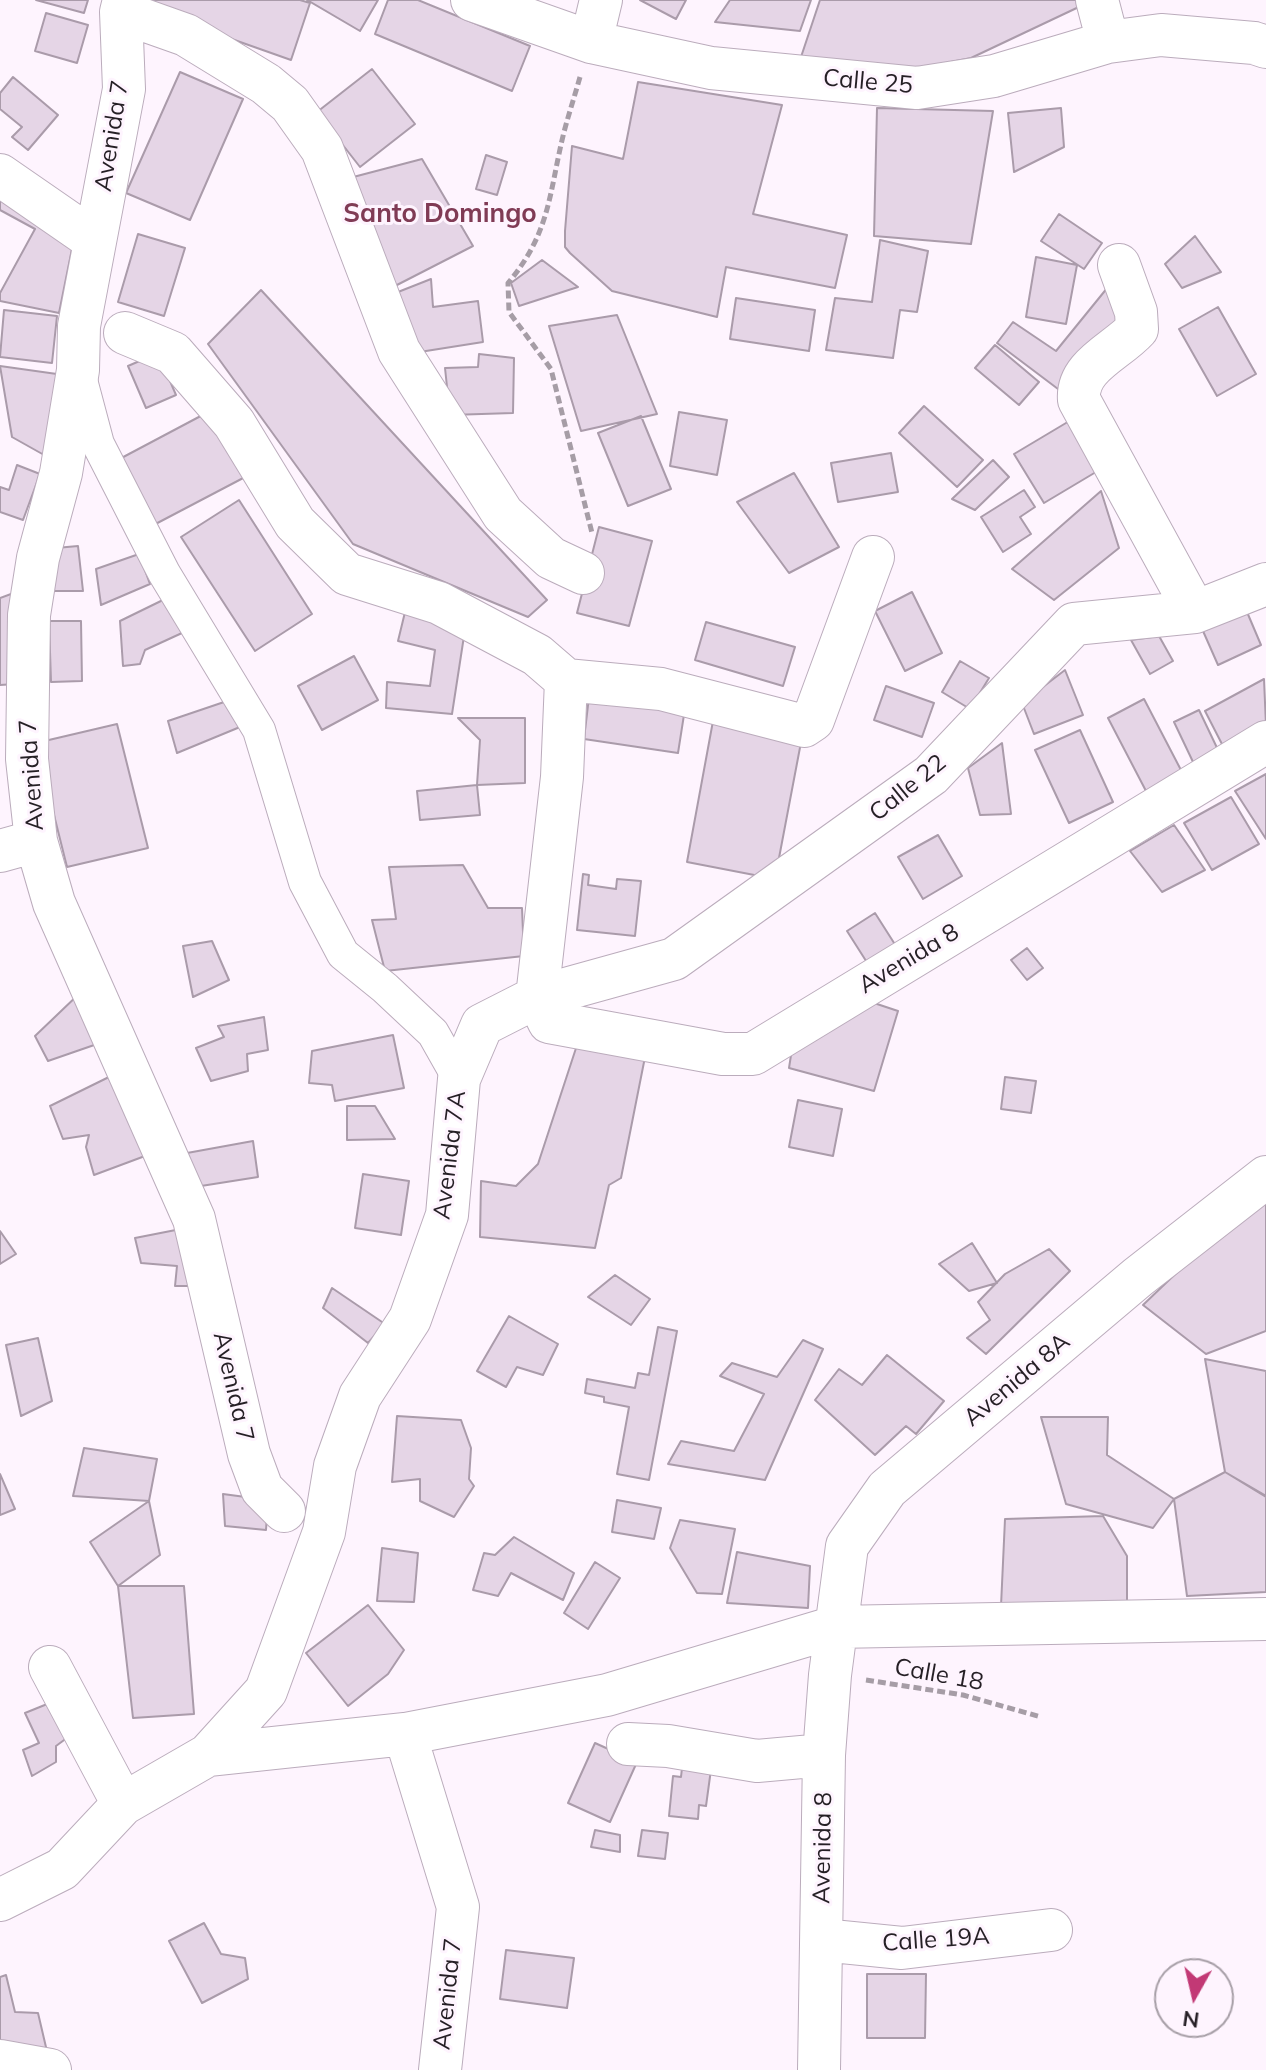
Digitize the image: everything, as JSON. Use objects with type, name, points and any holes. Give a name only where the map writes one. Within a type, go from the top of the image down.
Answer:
[{"type":"street","name":"Calle 25","points":[[472,0],[591,42],[711,68],[917,88],[994,76],[1108,42],[1161,35],[1254,43],[1266,47]]},
{"type":"street","points":[[591,42],[601,0]]},
{"type":"street","points":[[1097,0],[1108,42]]},
{"type":"street","points":[[123,6],[186,35],[266,84],[290,104],[322,149],[399,351],[503,514],[551,558],[583,573]]},
{"type":"street","name":"Avenida 7","points":[[123,6],[124,89],[79,326],[78,370],[61,473],[38,558],[29,615],[27,759],[18,846],[54,903],[194,1219],[249,1454],[262,1489],[284,1511]]},
{"type":"street","points":[[0,175],[94,240]]},
{"type":"street","points":[[1119,265],[1136,312],[1137,329],[1125,342],[1086,371],[1078,387],[1079,400],[1195,612]]},
{"type":"street","points":[[125,333],[173,353],[234,423],[295,523],[347,574],[439,603],[537,655],[566,680],[661,689],[804,726],[813,720],[873,557]]},
{"type":"street","points":[[78,370],[98,444],[164,573],[259,730],[305,882],[343,954],[433,1033],[459,1079]]},
{"type":"street","name":"Calle 22","points":[[537,997],[674,959],[931,775],[1074,624],[1195,612],[1266,584]]},
{"type":"street","points":[[537,997],[562,777],[566,680]]},
{"type":"street","name":"Avenida 8","points":[[537,997],[549,1022],[723,1054],[753,1054],[1266,742]]},
{"type":"street","name":"Avenida 7A","points":[[208,1755],[266,1691],[324,1532],[335,1466],[360,1396],[410,1319],[447,1215],[459,1079],[482,1025],[537,997]]},
{"type":"street","name":"Avenida 8A","points":[[835,1627],[847,1546],[887,1489],[1138,1277],[1266,1177]]},
{"type":"street","points":[[0,1900],[62,1869],[123,1804],[208,1755],[405,1734],[607,1695],[835,1627],[1266,1619]]},
{"type":"street","name":"Avenida 8","points":[[819,2070],[824,1755],[835,1627]]},
{"type":"street","points":[[50,1667],[123,1804]]},
{"type":"street","name":"Avenida 7","points":[[405,1734],[458,1907],[440,2070]]},
{"type":"street","points":[[628,1744],[668,1746],[757,1761],[824,1755]]},
{"type":"street","name":"Calle 19A","points":[[822,1940],[902,1948],[1051,1930]]},
{"type":"street","points":[[0,2061],[50,2070]]},
{"type":"path","points":[[583,573],[593,539],[558,396],[551,369],[509,312],[508,283],[526,261],[543,227],[564,130],[591,42]]},
{"type":"path","name":"Calle 18","points":[[830,1675],[963,1695],[1041,1717]]},
{"type":"building","points":[[36,0],[88,0],[84,13]]},
{"type":"building","points":[[147,0],[300,0],[310,3],[291,60],[144,8]]},
{"type":"building","points":[[307,0],[378,0],[360,31]]},
{"type":"building","points":[[388,0],[418,0],[530,46],[512,91],[375,34]]},
{"type":"building","points":[[640,0],[686,0],[676,19]]},
{"type":"building","points":[[730,0],[811,0],[800,31],[715,22]]},
{"type":"building","points":[[820,0],[1082,0],[1083,5],[971,58],[901,72],[798,66]]},
{"type":"building","points":[[46,13],[88,25],[77,63],[35,51]]},
{"type":"building","points":[[372,69],[415,124],[360,167],[317,112]]},
{"type":"building","points":[[180,72],[243,99],[190,220],[126,193]]},
{"type":"building","points":[[13,77],[58,115],[28,150],[12,137],[22,127],[0,109],[0,93]]},
{"type":"building","points":[[638,82],[782,105],[753,214],[847,235],[835,288],[726,267],[717,317],[612,291],[570,253],[565,247],[565,231],[572,146],[623,159]]},
{"type":"building","points":[[877,108],[993,111],[971,244],[874,236]]},
{"type":"building","points":[[1061,108],[1064,147],[1014,172],[1008,113]]},
{"type":"building","points":[[486,155],[507,162],[497,195],[476,189]]},
{"type":"building","points":[[422,159],[473,246],[395,286],[338,181]]},
{"type":"building","points":[[0,193],[75,234],[59,313],[0,301],[0,293],[35,229],[0,210]]},
{"type":"building","points":[[1059,214],[1102,243],[1084,269],[1041,241]]},
{"type":"building","points":[[138,234],[185,248],[164,316],[118,302]]},
{"type":"building","points":[[1195,236],[1221,272],[1182,288],[1165,264]]},
{"type":"building","points":[[880,240],[928,251],[917,312],[900,310],[893,358],[826,350],[835,298],[872,302]]},
{"type":"building","points":[[1036,257],[1077,265],[1066,324],[1026,317]]},
{"type":"building","points":[[542,260],[578,287],[519,306],[511,283]]},
{"type":"building","points":[[431,279],[433,307],[478,301],[483,342],[407,354],[398,292]]},
{"type":"building","points":[[1108,287],[1130,303],[1062,392],[997,343],[1013,322],[1056,351]]},
{"type":"building","points":[[261,290],[547,600],[528,617],[353,544],[208,344]]},
{"type":"building","points":[[736,298],[815,310],[809,351],[730,339]]},
{"type":"building","points":[[1218,307],[1256,374],[1217,396],[1179,329]]},
{"type":"building","points":[[4,310],[57,316],[52,363],[0,357]]},
{"type":"building","points":[[617,315],[657,414],[581,431],[549,326]]},
{"type":"building","points":[[995,345],[1039,382],[1019,405],[975,368]]},
{"type":"building","points":[[158,353],[176,395],[146,408],[128,366]]},
{"type":"building","points":[[479,354],[514,358],[513,413],[450,415],[445,368],[478,367]]},
{"type":"building","points":[[0,366],[64,375],[53,460],[12,437]]},
{"type":"building","points":[[924,406],[983,460],[957,487],[899,433]]},
{"type":"building","points":[[212,410],[247,476],[146,529],[112,463]]},
{"type":"building","points":[[679,412],[727,420],[717,475],[670,466]]},
{"type":"building","points":[[641,416],[671,489],[628,506],[598,433]]},
{"type":"building","points":[[1071,420],[1101,469],[1044,503],[1014,454]]},
{"type":"building","points":[[891,453],[898,492],[838,502],[831,463]]},
{"type":"building","points":[[993,460],[1009,477],[975,510],[952,499]]},
{"type":"building","points":[[17,465],[40,474],[23,520],[0,512],[0,487],[9,490]]},
{"type":"building","points":[[794,473],[839,547],[789,573],[737,502]]},
{"type":"building","points":[[1024,490],[1035,507],[1020,517],[1031,534],[1003,552],[981,517]]},
{"type":"building","points":[[1101,491],[1119,548],[1054,600],[1012,569]]},
{"type":"building","points":[[239,500],[312,614],[255,651],[181,537]]},
{"type":"building","points":[[599,527],[652,541],[629,626],[577,613]]},
{"type":"building","points":[[78,546],[83,591],[45,591],[45,549]]},
{"type":"building","points":[[139,554],[150,584],[101,605],[96,569]]},
{"type":"building","points":[[912,592],[942,653],[905,671],[875,611]]},
{"type":"building","points":[[11,594],[16,684],[0,685],[0,598]]},
{"type":"building","points":[[165,599],[182,633],[145,650],[140,664],[123,666],[120,621]]},
{"type":"building","points":[[406,608],[466,623],[452,714],[386,708],[387,682],[430,686],[435,650],[398,641]]},
{"type":"building","points":[[1247,612],[1261,645],[1218,665],[1203,631]]},
{"type":"building","points":[[49,621],[81,621],[82,681],[51,682]]},
{"type":"building","points":[[706,622],[795,647],[783,686],[695,660]]},
{"type":"building","points":[[1159,636],[1173,661],[1150,674],[1131,640]]},
{"type":"building","points":[[354,656],[378,700],[322,730],[298,686]]},
{"type":"building","points":[[960,661],[989,678],[970,709],[942,692]]},
{"type":"building","points":[[1065,670],[1083,715],[1034,734],[1022,703]]},
{"type":"building","points":[[1264,679],[1266,726],[1224,748],[1205,711]]},
{"type":"building","points":[[886,686],[934,703],[922,737],[874,720]]},
{"type":"building","points":[[590,689],[686,702],[678,753],[584,739]]},
{"type":"building","points":[[1144,699],[1182,772],[1146,791],[1108,718]]},
{"type":"building","points":[[230,700],[240,727],[177,753],[168,721]]},
{"type":"building","points":[[1199,710],[1219,752],[1194,764],[1174,722]]},
{"type":"building","points":[[458,718],[525,718],[525,783],[477,785],[480,740]]},
{"type":"building","points":[[713,721],[802,737],[775,879],[687,862]]},
{"type":"building","points":[[117,724],[148,848],[67,867],[36,743]]},
{"type":"building","points":[[1080,730],[1113,802],[1069,823],[1035,750]]},
{"type":"building","points":[[1002,743],[1011,814],[980,815],[968,768]]},
{"type":"building","points":[[1266,774],[1266,839],[1235,791]]},
{"type":"building","points":[[477,785],[480,815],[420,820],[417,791]]},
{"type":"building","points":[[1231,797],[1259,844],[1212,870],[1184,823]]},
{"type":"building","points":[[1174,825],[1205,870],[1162,892],[1130,851]]},
{"type":"building","points":[[938,835],[962,876],[923,899],[898,857]]},
{"type":"building","points":[[463,865],[488,908],[522,908],[524,956],[385,971],[372,920],[396,919],[389,867]]},
{"type":"building","points":[[583,874],[589,875],[588,885],[616,889],[617,879],[641,881],[635,936],[577,930]]},
{"type":"building","points":[[875,913],[896,946],[868,964],[847,931]]},
{"type":"building","points":[[212,941],[229,980],[193,997],[183,946]]},
{"type":"building","points":[[1027,948],[1043,968],[1027,980],[1011,960]]},
{"type":"building","points":[[81,992],[100,1043],[48,1061],[35,1036]]},
{"type":"building","points":[[856,997],[898,1011],[874,1091],[789,1068],[794,1036]]},
{"type":"building","points":[[264,1017],[268,1050],[247,1054],[248,1071],[211,1081],[196,1048],[224,1037],[218,1026]]},
{"type":"building","points":[[393,1035],[404,1088],[335,1101],[332,1085],[309,1083],[312,1051]]},
{"type":"building","points":[[579,1039],[646,1052],[621,1178],[609,1185],[595,1248],[480,1237],[481,1181],[516,1186],[538,1164]]},
{"type":"building","points":[[111,1076],[145,1156],[94,1175],[86,1147],[89,1135],[63,1139],[50,1106]]},
{"type":"building","points":[[1005,1077],[1036,1081],[1031,1113],[1001,1109]]},
{"type":"building","points":[[798,1100],[842,1109],[833,1156],[789,1147]]},
{"type":"building","points":[[347,1106],[375,1106],[395,1139],[347,1140]]},
{"type":"building","points":[[253,1141],[258,1177],[201,1186],[187,1153]]},
{"type":"building","points":[[363,1174],[409,1181],[401,1235],[355,1228]]},
{"type":"building","points":[[1266,1187],[1266,1331],[1206,1354],[1143,1305]]},
{"type":"building","points":[[191,1227],[196,1286],[175,1286],[177,1266],[141,1263],[135,1238]]},
{"type":"building","points":[[0,1231],[16,1254],[0,1264]]},
{"type":"building","points":[[972,1243],[997,1283],[969,1291],[939,1264]]},
{"type":"building","points":[[1049,1249],[1070,1271],[986,1354],[967,1338],[990,1320],[978,1302],[1005,1274]]},
{"type":"building","points":[[615,1275],[650,1299],[631,1325],[588,1297]]},
{"type":"building","points":[[332,1288],[385,1324],[368,1343],[323,1308]]},
{"type":"building","points":[[509,1316],[558,1344],[543,1375],[517,1367],[506,1387],[477,1371]]},
{"type":"building","points":[[658,1327],[677,1331],[649,1480],[617,1474],[629,1407],[604,1402],[604,1397],[585,1393],[587,1379],[635,1388],[638,1373],[649,1375]]},
{"type":"building","points":[[38,1338],[52,1401],[21,1416],[6,1345]]},
{"type":"building","points":[[803,1340],[823,1349],[765,1480],[668,1464],[681,1441],[734,1451],[764,1394],[720,1376],[732,1363],[777,1377]]},
{"type":"building","points":[[887,1355],[944,1401],[916,1434],[906,1426],[875,1455],[815,1400],[839,1369],[862,1385]]},
{"type":"building","points":[[1205,1359],[1266,1371],[1266,1496],[1225,1472]]},
{"type":"building","points":[[397,1416],[461,1420],[471,1448],[469,1479],[474,1486],[454,1517],[420,1501],[420,1479],[392,1482]]},
{"type":"building","points":[[1041,1417],[1108,1417],[1107,1455],[1174,1499],[1153,1528],[1066,1504]]},
{"type":"building","points":[[84,1448],[157,1459],[149,1501],[73,1496]]},
{"type":"building","points":[[1225,1472],[1266,1497],[1266,1592],[1187,1596],[1174,1499]]},
{"type":"building","points":[[0,1474],[15,1509],[0,1515]]},
{"type":"building","points":[[223,1494],[268,1500],[266,1530],[225,1526]]},
{"type":"building","points":[[617,1500],[661,1508],[654,1539],[612,1532]]},
{"type":"building","points":[[149,1501],[160,1555],[118,1586],[90,1542]]},
{"type":"building","points":[[1103,1516],[1127,1556],[1127,1604],[1001,1606],[1005,1519]]},
{"type":"building","points":[[680,1520],[735,1529],[722,1594],[697,1593],[670,1548]]},
{"type":"building","points":[[514,1537],[574,1573],[563,1600],[511,1573],[498,1596],[473,1590],[484,1553],[495,1555]]},
{"type":"building","points":[[382,1548],[418,1553],[414,1602],[377,1601]]},
{"type":"building","points":[[737,1552],[810,1566],[808,1608],[727,1603]]},
{"type":"building","points":[[595,1562],[620,1578],[588,1629],[564,1613]]},
{"type":"building","points":[[118,1586],[184,1586],[194,1714],[133,1718]]},
{"type":"building","points":[[368,1605],[404,1650],[388,1674],[348,1706],[306,1653]]},
{"type":"building","points":[[62,1698],[79,1729],[56,1746],[56,1762],[32,1776],[23,1750],[39,1743],[25,1713]]},
{"type":"building","points":[[595,1743],[637,1762],[610,1822],[568,1803]]},
{"type":"building","points":[[683,1759],[712,1762],[706,1806],[699,1805],[698,1819],[669,1816],[673,1776],[681,1777]]},
{"type":"building","points":[[595,1830],[620,1835],[620,1852],[591,1847]]},
{"type":"building","points":[[642,1830],[668,1833],[665,1859],[638,1856]]},
{"type":"building","points":[[204,1923],[221,1954],[245,1958],[248,1979],[202,2003],[169,1941]]},
{"type":"building","points":[[506,1950],[574,1958],[567,2008],[500,1999]]},
{"type":"building","points":[[867,1974],[926,1974],[925,2038],[867,2038]]},
{"type":"building","points":[[6,1975],[15,2012],[38,2013],[49,2060],[0,2050],[0,1977]]},
{"type":"district","name":"Santo Domingo","points":[[440,214]]}]
